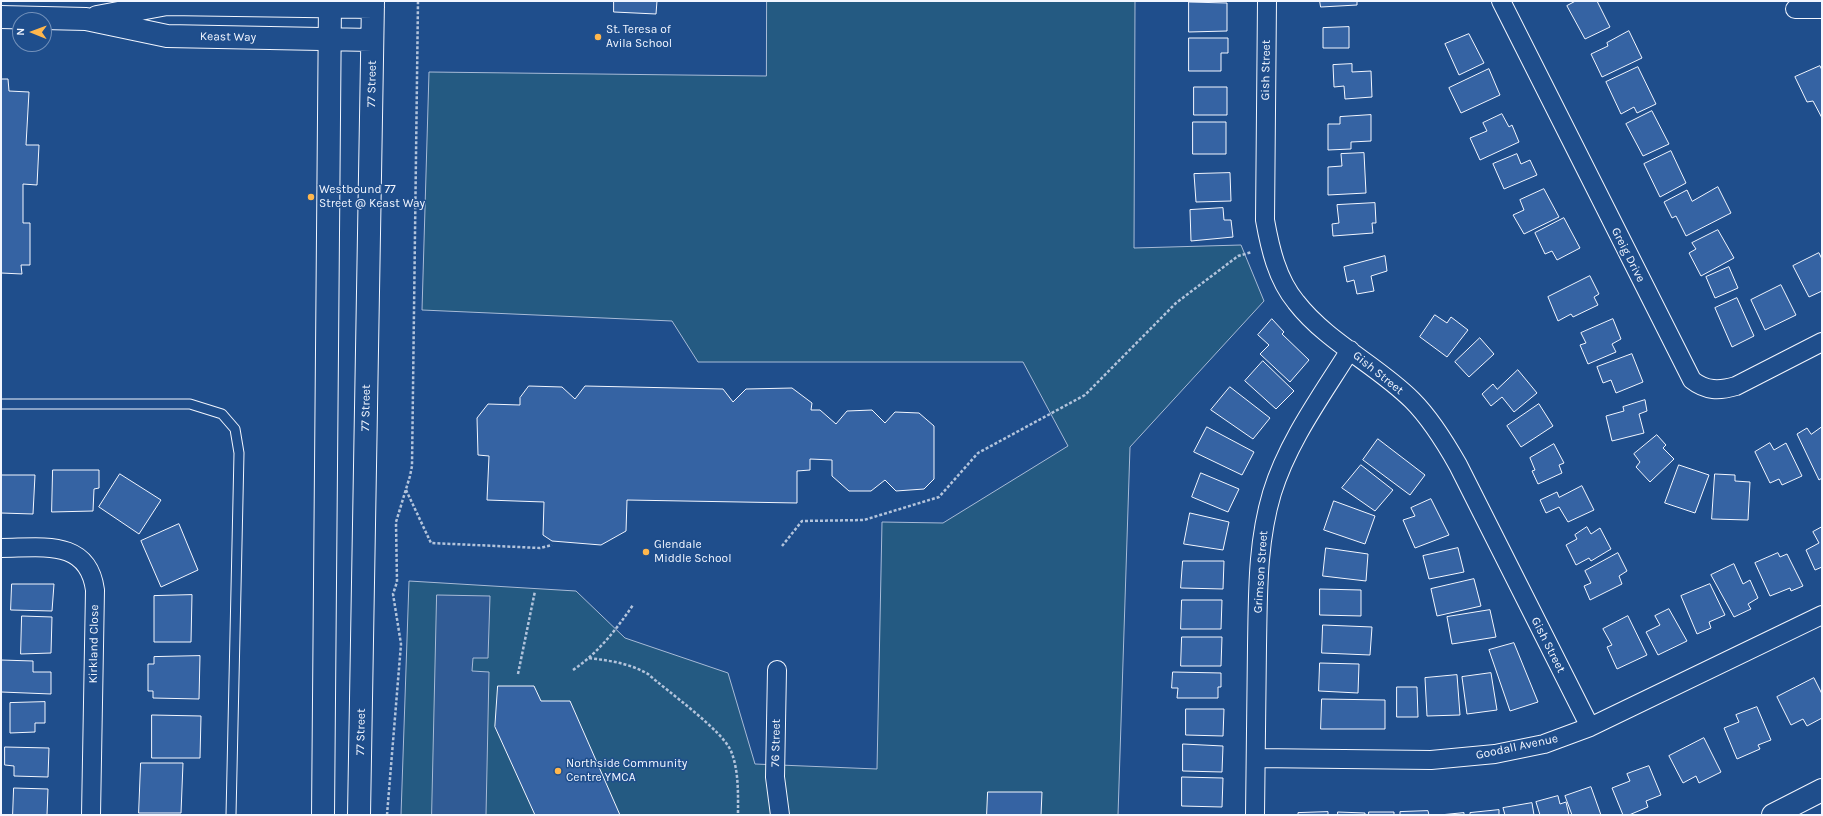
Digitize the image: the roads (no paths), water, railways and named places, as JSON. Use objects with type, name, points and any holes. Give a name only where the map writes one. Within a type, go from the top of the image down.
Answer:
[{"type":"main road","name":"Keast Way","points":[[86,19],[167,4],[373,4]]},
{"type":"main road","points":[[323,815],[330,4]]},
{"type":"main road","name":"77 Street","points":[[359,815],[373,4]]},
{"type":"main road","name":"Keast Way","points":[[1,17],[86,19],[167,36],[372,40]]},
{"type":"main road","points":[[1772,815],[1822,790]]},
{"type":"street","name":"Gish Street","points":[[1267,1],[1264,191],[1265,220],[1270,246],[1281,277],[1295,302],[1314,322],[1388,379],[1412,400],[1443,439],[1462,472],[1590,727]]},
{"type":"street","name":"Greig Drive","points":[[1501,1],[1687,373],[1692,380],[1708,389],[1723,390],[1736,386],[1820,346]]},
{"type":"street","points":[[1795,8],[1822,9]]},
{"type":"street","name":"Grimson Street","points":[[1255,815],[1258,573],[1264,525],[1272,492],[1284,461],[1298,434],[1350,350]]},
{"type":"street","name":"Kirkland Close","points":[[1,548],[47,548],[71,553],[88,566],[93,576],[95,590],[91,815]]},
{"type":"street","name":"Goodall Avenue","points":[[1256,758],[1417,760],[1461,758],[1495,754],[1544,744],[1590,727],[1822,614]]},
{"type":"street","name":"76 Street","points":[[777,670],[775,778],[780,815]]},
{"type":"lane","points":[[1,404],[190,404],[222,414],[235,429],[239,453],[231,815]]},
{"type":"place","name":"St. Teresa of Avila School","points":[[598,37]]},
{"type":"place","name":"Westbound 77 Street @ Keast Way","points":[[311,197]]},
{"type":"place","name":"Glendale Middle School","points":[[646,552]]},
{"type":"place","name":"Northside Community Centre YMCA","points":[[558,771]]}]
